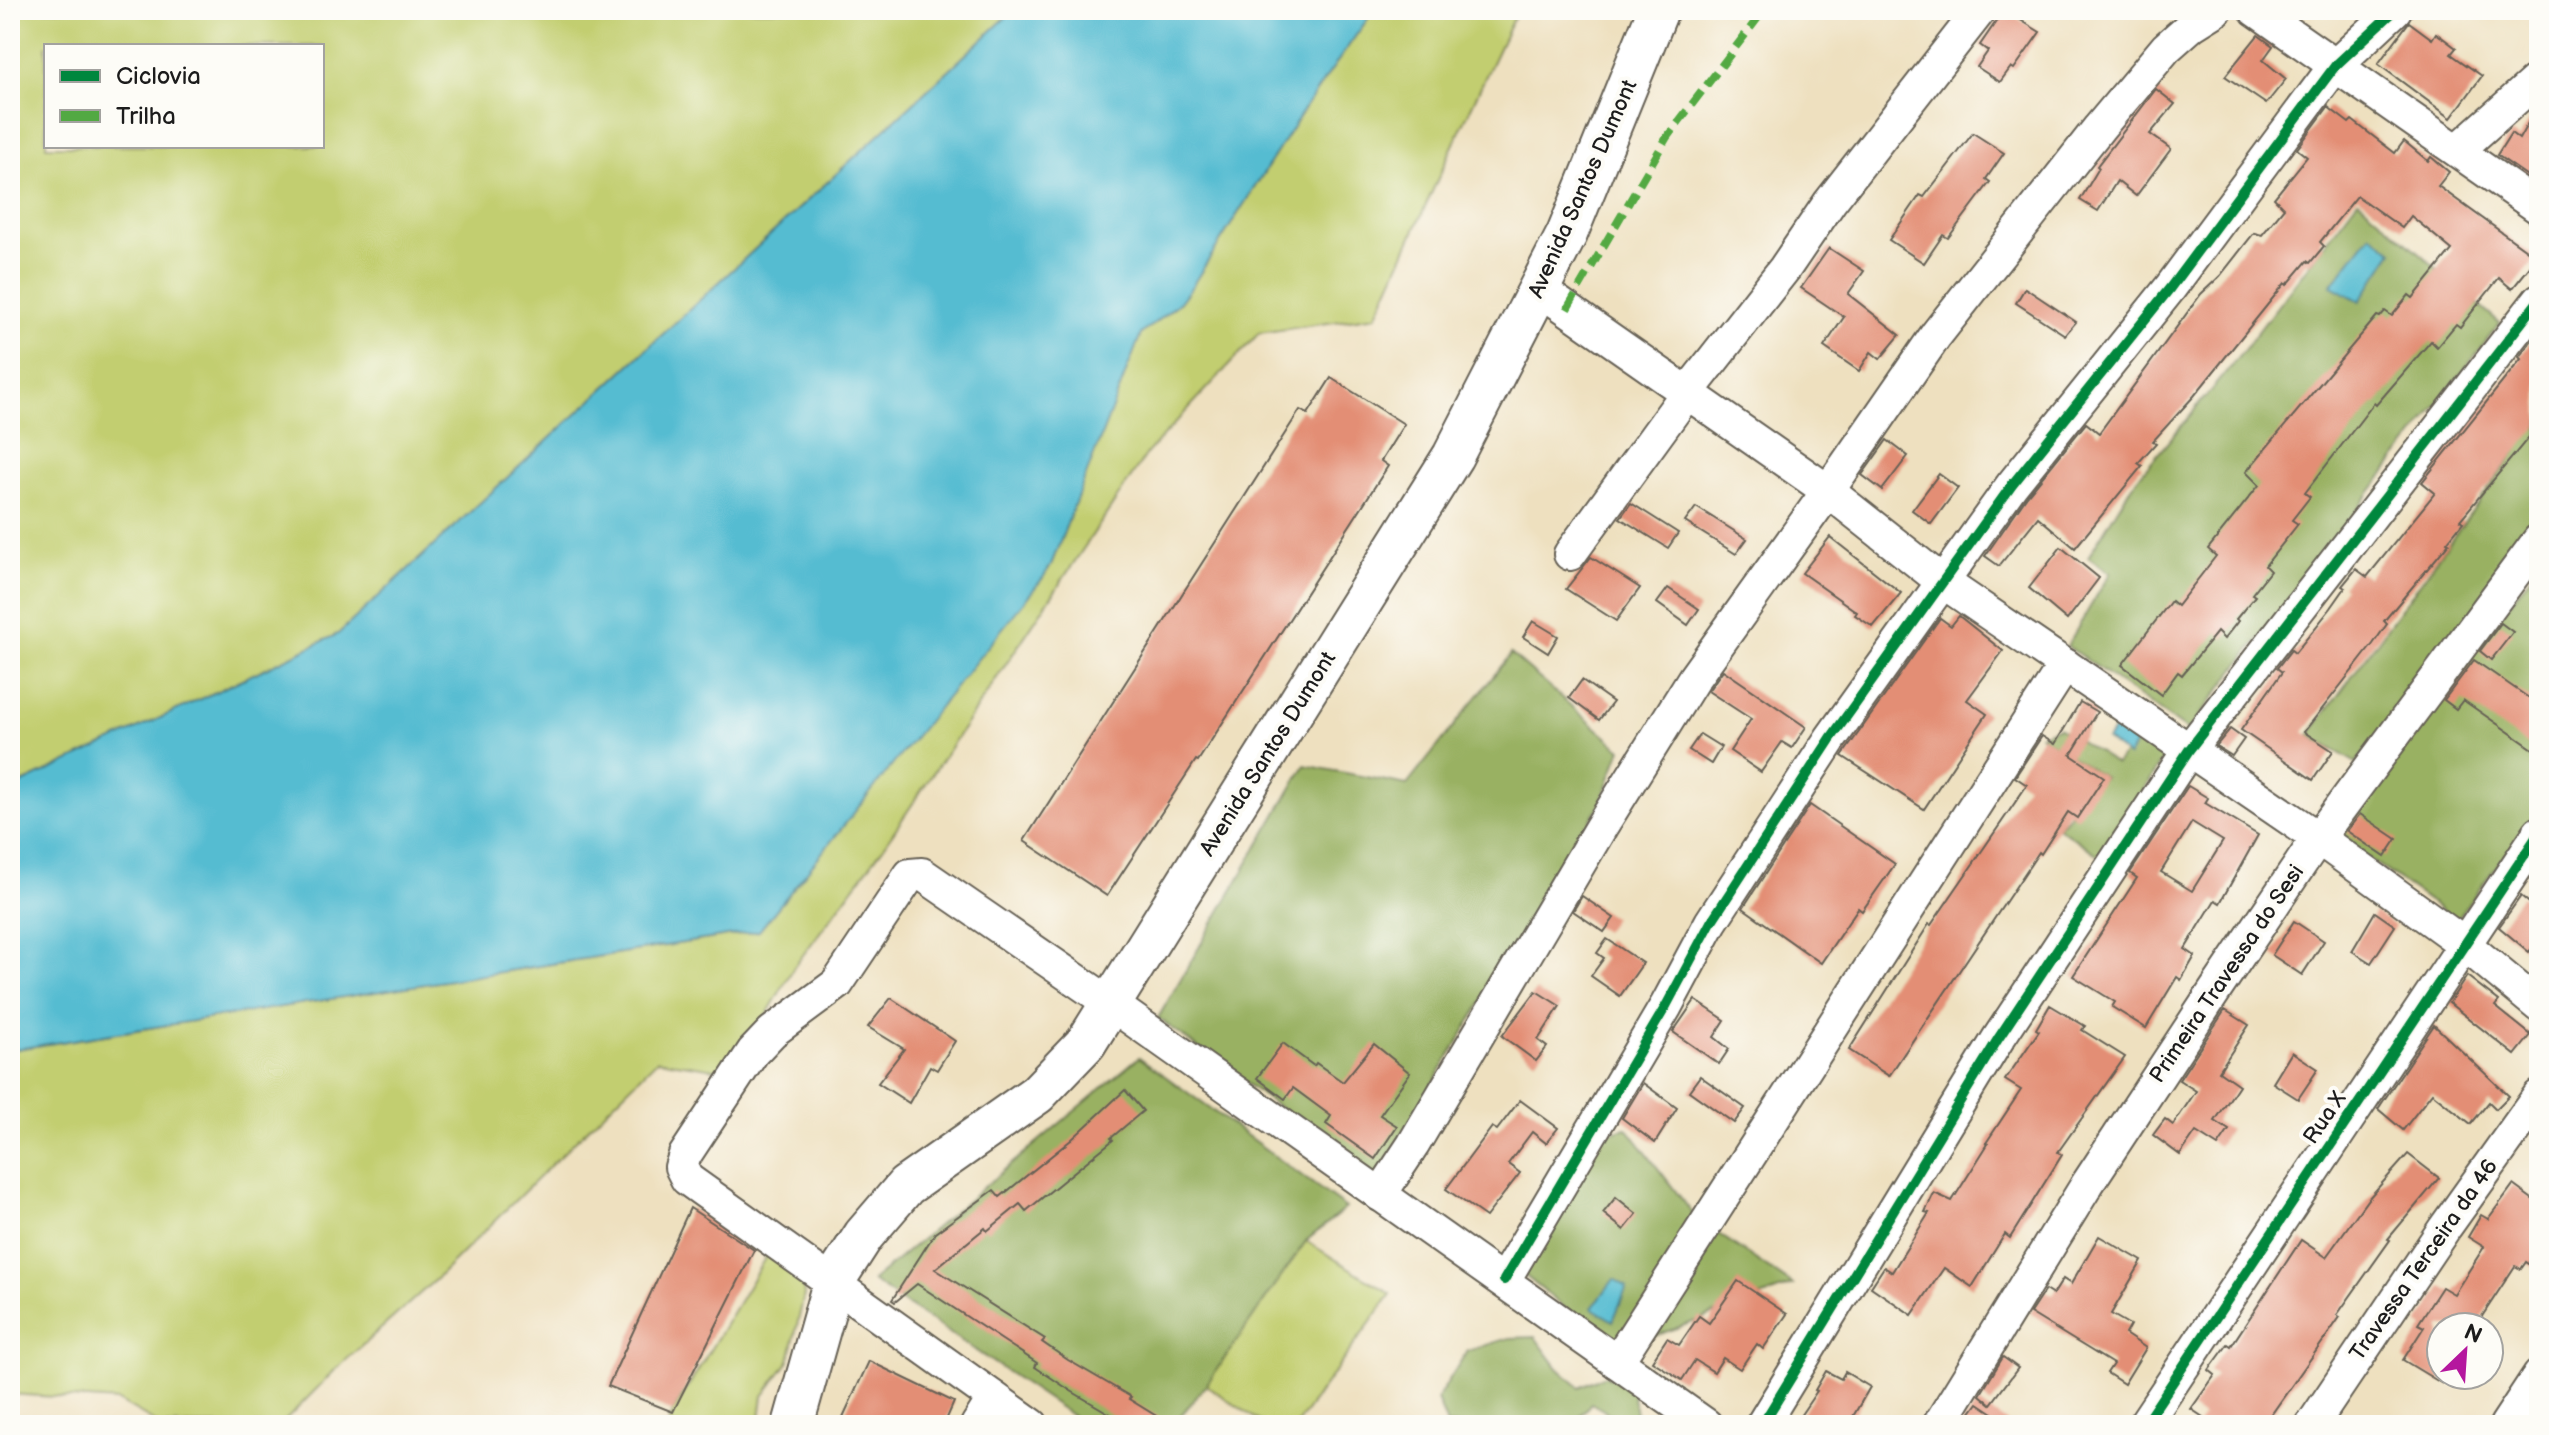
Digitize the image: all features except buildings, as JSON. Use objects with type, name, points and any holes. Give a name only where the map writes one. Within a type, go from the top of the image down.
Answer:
[{"type":"main road","name":"Avenida Santos Dumont","points":[[793,1425],[833,1283],[864,1235],[906,1186],[1037,1094],[1086,1043],[1453,456],[1572,222],[1658,10]]},
{"type":"street","points":[[1570,554],[1687,393],[1785,268],[1830,202],[1980,10]]},
{"type":"street","points":[[1380,1195],[1694,678],[1936,335],[2166,48],[2192,25],[2216,10]]},
{"type":"street","points":[[2256,10],[2539,208]]},
{"type":"street","points":[[1504,1280],[1666,1006],[1711,922],[1831,738],[2012,485],[2170,288],[2335,66],[2395,10]]},
{"type":"street","points":[[2458,150],[2539,78]]},
{"type":"street","points":[[1540,290],[1828,491],[1943,582],[2318,838],[2463,943],[2539,1006]]},
{"type":"street","points":[[1762,1425],[1998,1039],[2189,750],[2539,300]]},
{"type":"street","name":"Primeira Travessa do Sesi","points":[[1939,1425],[2088,1183],[2318,838],[2539,540]]},
{"type":"street","points":[[1617,1362],[2065,665]]},
{"type":"street","name":"Rua X","points":[[2144,1425],[2539,833]]},
{"type":"street","points":[[1032,1425],[687,1179],[681,1167],[685,1155],[753,1052],[772,1032],[837,984],[910,875],[922,874],[1111,1004],[1706,1425]]},
{"type":"street","name":"Travessa Terceira da 46","points":[[2312,1425],[2444,1229],[2539,1096]]},
{"type":"street","points":[[2506,1425],[2539,1375]]},
{"type":"street","points":[[977,1425],[994,1398]]},
{"type":"green space","points":[[10,10],[1014,10],[338,634],[10,789]]},
{"type":"green space","points":[[1374,10],[1517,10],[1376,316],[1259,333],[1148,452],[883,848],[794,967],[734,1072],[657,1060],[436,1279],[335,1370],[281,1425],[160,1425],[118,1401],[10,1394],[10,1050],[759,931],[1051,565],[1141,334],[1180,302],[1192,286],[1308,103]]},
{"type":"green space","points":[[2358,200],[2500,323],[2188,731],[2067,646],[2110,573],[2088,557],[2132,485],[2241,354]]},
{"type":"green space","points":[[2539,420],[2539,524],[2356,763],[2309,735]]},
{"type":"green space","points":[[2539,566],[2539,809],[2456,920],[2331,832]]},
{"type":"green space","points":[[1511,654],[1621,749],[1601,803],[1376,1179],[1158,1018],[1305,765],[1407,785]]},
{"type":"green space","points":[[2058,727],[2116,764],[2143,728],[2168,751],[2101,857],[2058,827],[2104,777],[2040,735]]},
{"type":"green space","points":[[1139,1057],[1346,1208],[1306,1241],[1206,1385],[1173,1425],[1086,1425],[872,1281]]},
{"type":"green space","points":[[1627,1128],[1698,1220],[1793,1285],[1617,1350],[1518,1270],[1599,1135]]},
{"type":"green space","points":[[1306,1241],[1391,1294],[1296,1425],[1265,1425],[1206,1385]]},
{"type":"green space","points":[[768,1253],[801,1272],[804,1295],[789,1361],[763,1396],[759,1425],[668,1425],[673,1412]]},
{"type":"green space","points":[[1535,1337],[1558,1368],[1579,1387],[1605,1375],[1631,1387],[1636,1413],[1624,1422],[1591,1403],[1578,1418],[1563,1421],[1563,1425],[1447,1425],[1437,1399],[1467,1351],[1509,1338]]},
{"type":"water","points":[[1014,10],[1374,10],[1308,103],[1192,286],[1180,302],[1141,334],[1051,565],[1043,578],[759,931],[10,1050],[10,789],[338,634]]},
{"type":"water","points":[[2371,234],[2393,251],[2360,301],[2331,286]]},
{"type":"water","points":[[2116,726],[2135,744],[2128,757],[2107,740]]},
{"type":"water","points":[[1614,1279],[1627,1287],[1613,1321],[1592,1308]]},
{"type":"marked path","points":[[1567,309],[1667,137],[1764,10]]},
{"type":"cycle path","points":[[1504,1280],[1666,1006],[1711,922],[1831,738],[2012,485],[2170,288],[2335,66],[2395,10]]},
{"type":"cycle path","points":[[1762,1425],[1998,1039],[2189,750],[2539,300]]},
{"type":"cycle path","points":[[2144,1425],[2539,833]]}]
